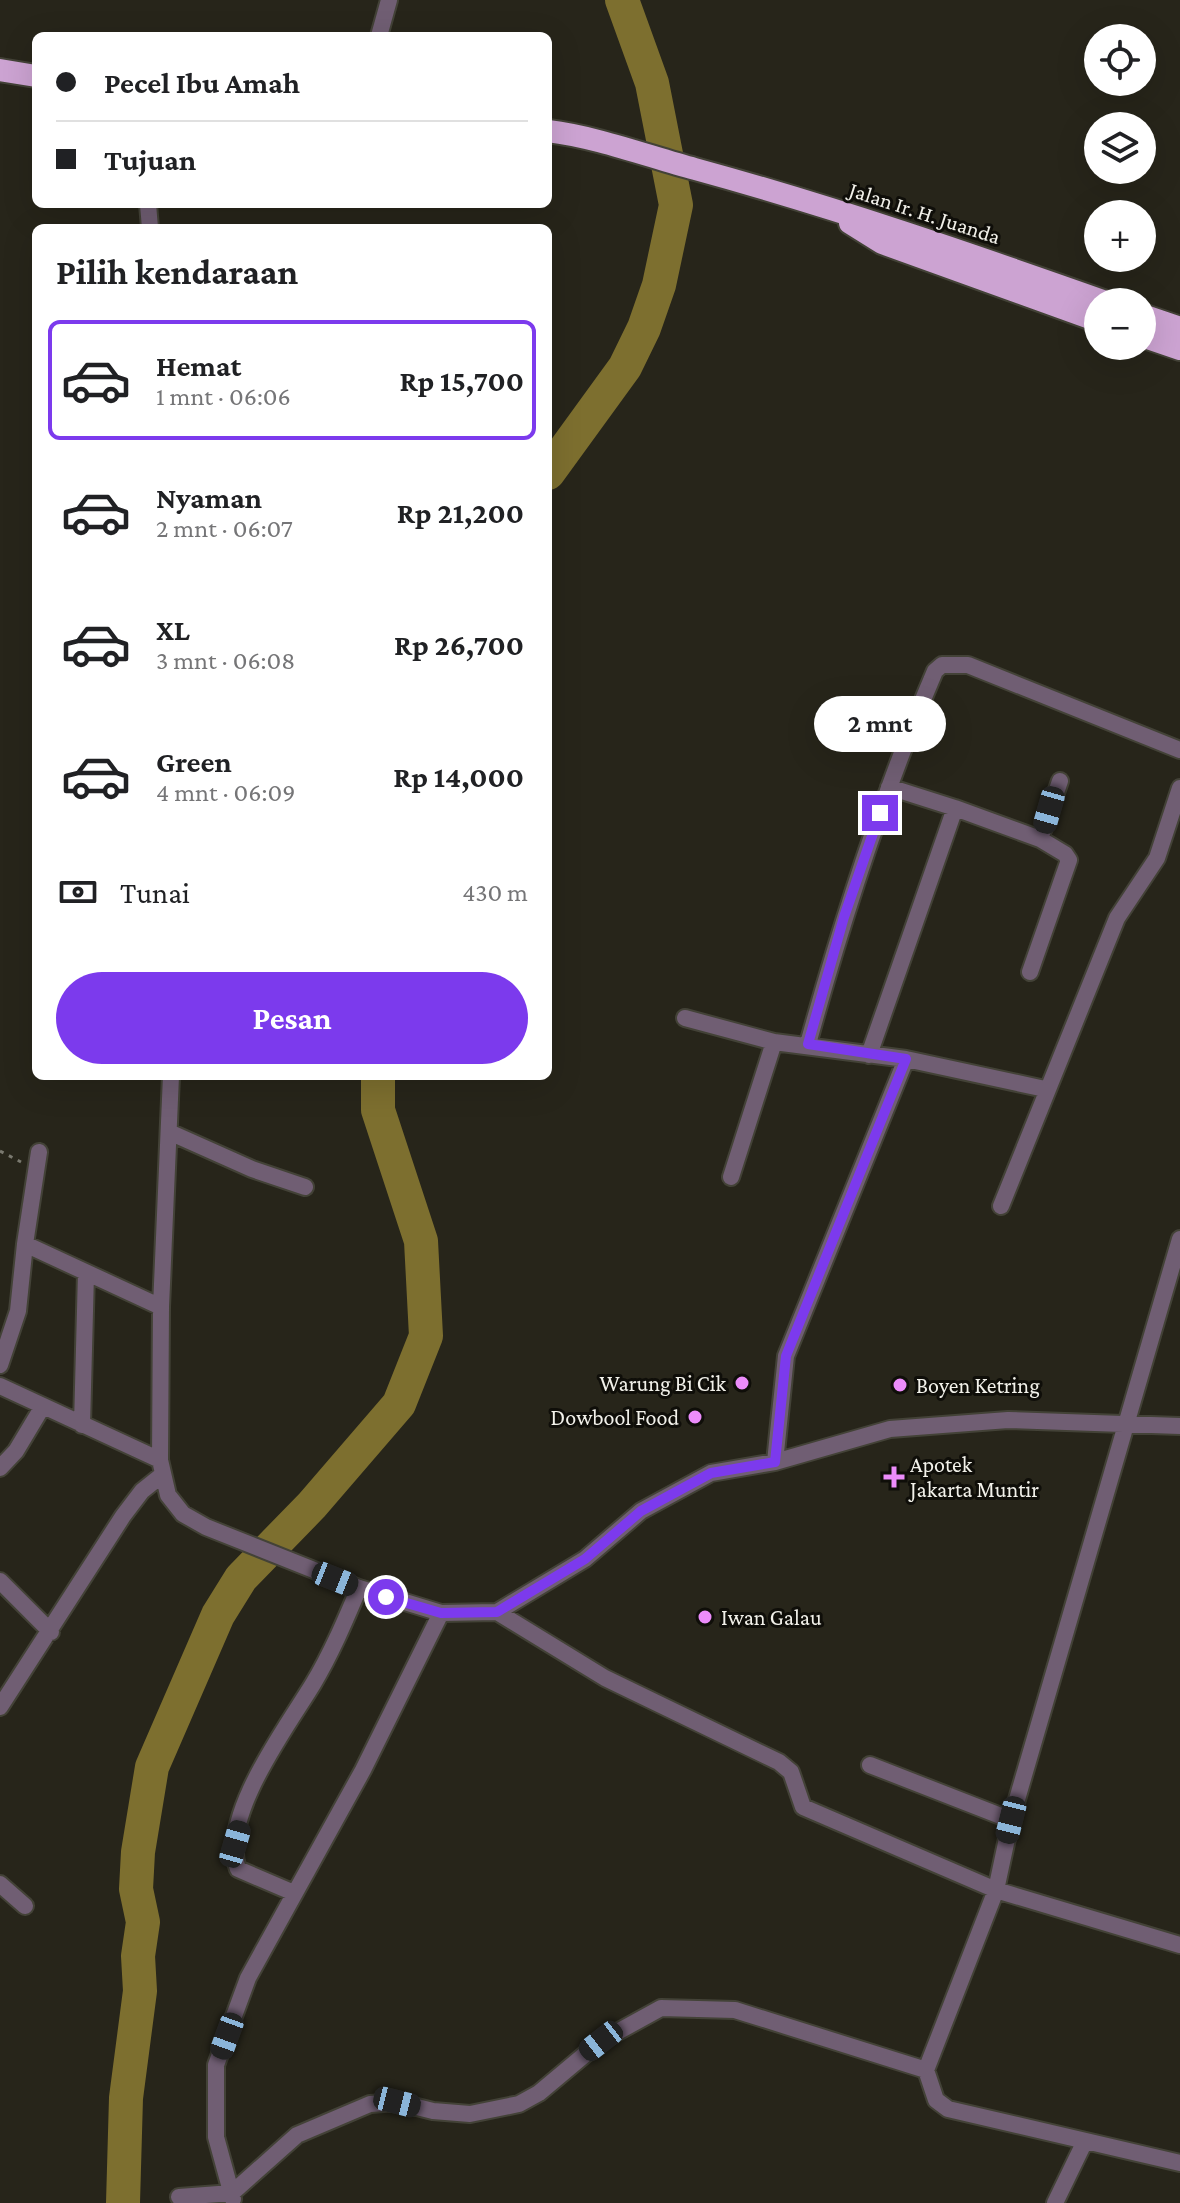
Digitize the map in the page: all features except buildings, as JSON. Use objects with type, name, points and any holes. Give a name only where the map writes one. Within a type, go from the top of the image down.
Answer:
[{"type":"highway","points":[[0,70],[32,75]]},
{"type":"highway","points":[[552,132],[779,191],[826,209]]},
{"type":"highway","name":"Jalan Ir. H. Juanda","points":[[826,209],[900,229],[1084,294]]},
{"type":"highway","name":"Jalan Ir. H. Juanda","points":[[826,209],[882,243],[1084,316]]},
{"type":"highway","points":[[1156,320],[1180,328]]},
{"type":"highway","points":[[1156,341],[1180,349]]},
{"type":"street","points":[[380,32],[389,0]]},
{"type":"street","points":[[808,1044],[844,917],[889,787],[935,671],[942,665],[968,665],[1180,750]]},
{"type":"street","points":[[1040,839],[1060,781]]},
{"type":"street","points":[[889,787],[1040,839],[1065,854],[1069,860],[1030,972]]},
{"type":"street","points":[[1001,1206],[1045,1089],[1117,918],[1157,858],[1180,788]]},
{"type":"street","points":[[869,1055],[955,808]]},
{"type":"street","points":[[685,1018],[774,1042],[906,1059],[1045,1089]]},
{"type":"street","points":[[731,1177],[774,1042]]},
{"type":"street","points":[[775,1462],[786,1356],[906,1059]]},
{"type":"street","points":[[171,1080],[161,1307],[161,1468],[168,1495],[183,1514],[206,1527],[359,1588],[441,1613],[497,1612],[585,1559],[641,1511],[711,1473],[775,1462],[890,1429],[1008,1420],[1180,1426]]},
{"type":"street","points":[[169,1132],[252,1169],[305,1187]]},
{"type":"street","points":[[0,1365],[18,1311],[39,1152]]},
{"type":"street","points":[[1180,1239],[1011,1820],[996,1890],[926,2070],[936,2100],[948,2109],[1180,2163]]},
{"type":"street","points":[[25,1244],[161,1307]]},
{"type":"street","points":[[82,1425],[86,1273]]},
{"type":"street","points":[[0,1386],[82,1425],[161,1468]]},
{"type":"street","points":[[0,1468],[16,1451],[43,1406]]},
{"type":"street","points":[[0,1707],[123,1516],[161,1468]]},
{"type":"street","points":[[0,1581],[51,1632]]},
{"type":"street","points":[[294,1893],[238,1869],[235,1844],[259,1769],[314,1682],[359,1588]]},
{"type":"street","points":[[497,1612],[605,1678],[788,1768],[803,1807],[996,1890],[1180,1945]]},
{"type":"street","points":[[233,2198],[216,2137],[216,2065],[248,1978],[378,1742],[441,1613]]},
{"type":"street","points":[[870,1765],[1011,1820]]},
{"type":"street","points":[[0,1884],[25,1906]]},
{"type":"street","points":[[179,2197],[233,2198],[297,2135],[370,2104],[397,2102],[433,2111],[470,2114],[519,2104],[539,2093],[601,2041],[661,2008],[735,2010],[926,2070]]},
{"type":"street","points":[[1055,2203],[1084,2143]]},
{"type":"waterway","points":[[552,467],[625,367],[644,328],[659,285],[676,205],[652,83],[622,0]]},
{"type":"waterway","points":[[123,2203],[126,2098],[140,1991],[138,1956],[143,1922],[136,1889],[138,1852],[152,1767],[218,1615],[241,1578],[312,1505],[399,1404],[426,1336],[421,1241],[378,1110],[378,1080]]},
{"type":"place","name":"Warung Bi Cik","points":[[742,1383]]},
{"type":"place","name":"Boyen Ketring","points":[[900,1385]]},
{"type":"place","name":"Dowbool Food","points":[[695,1417]]},
{"type":"place","name":"Apotek Jakarta Muntir","points":[[894,1477]]},
{"type":"place","name":"Iwan Galau","points":[[705,1617]]},
{"type":"route","points":[[386,1597],[441,1613],[497,1612],[585,1559],[641,1511],[711,1473],[775,1462],[786,1356],[906,1059],[808,1044],[844,917],[880,813]]}]
